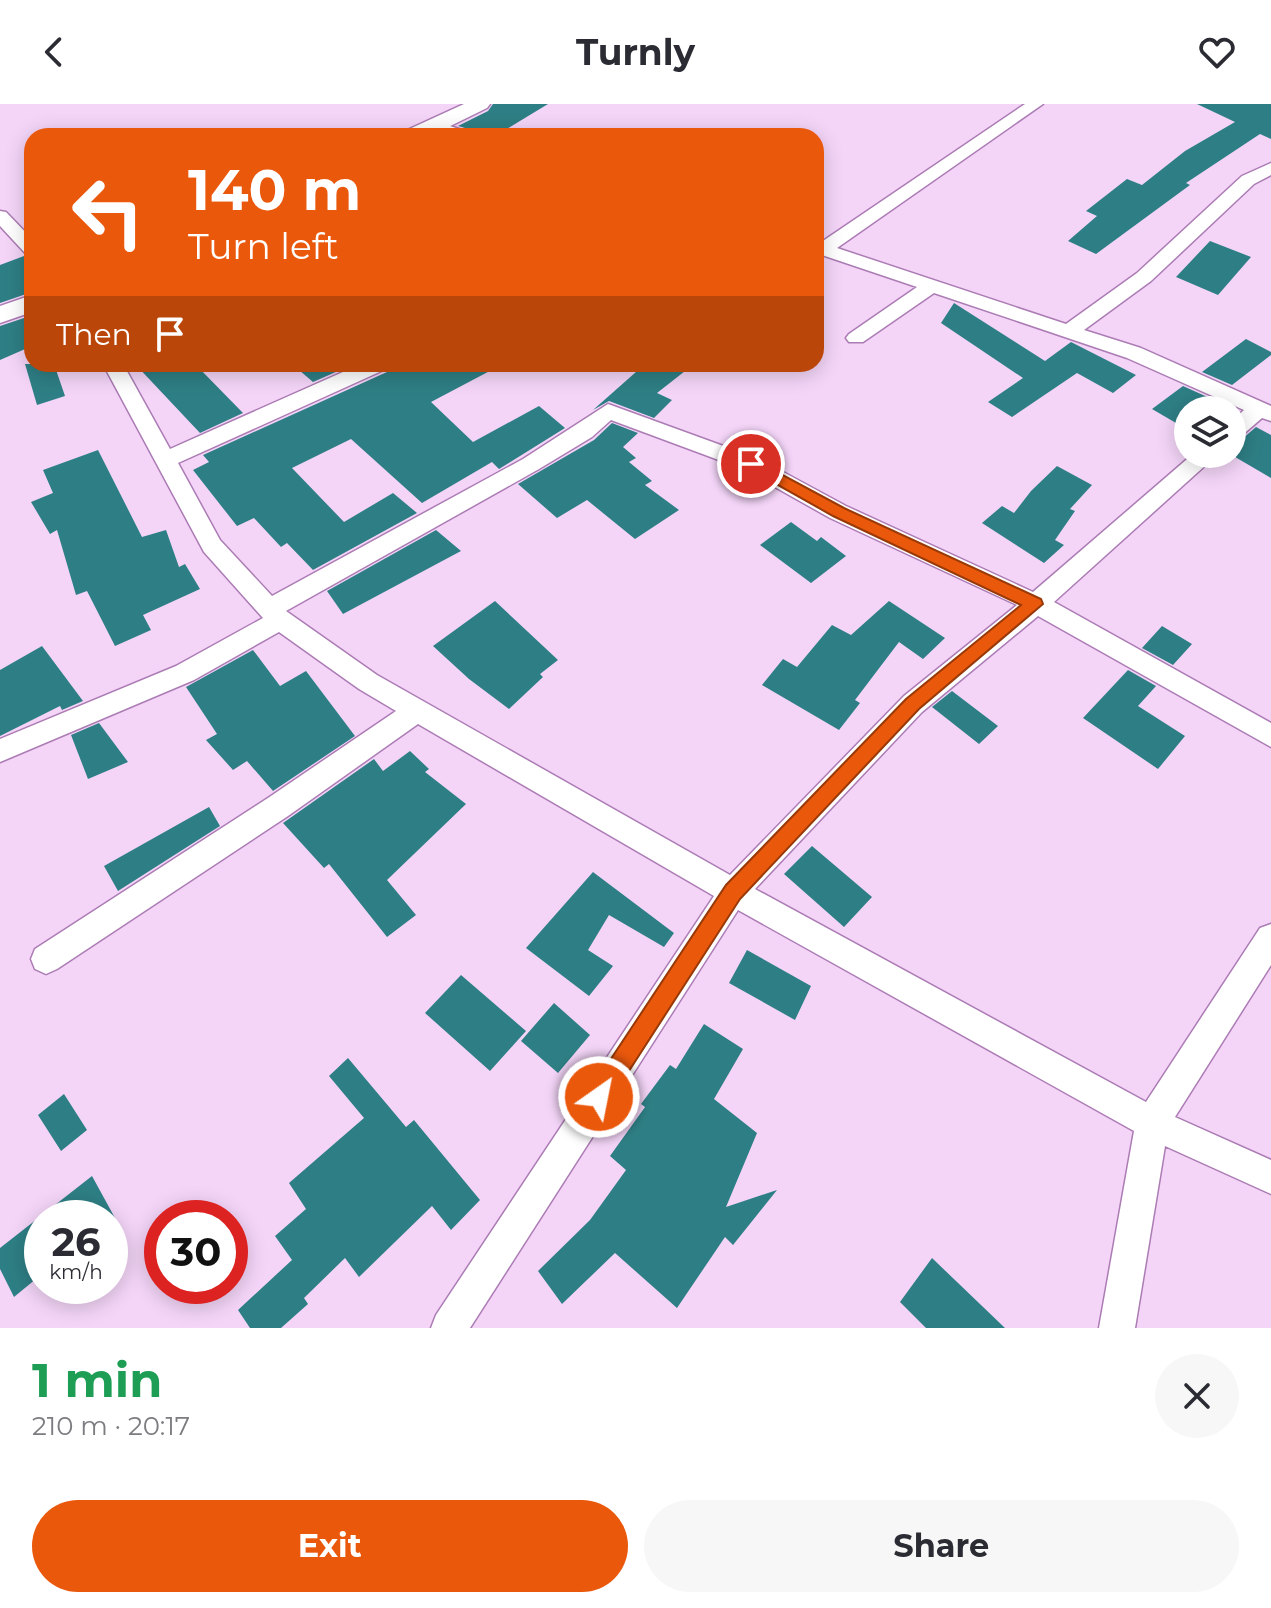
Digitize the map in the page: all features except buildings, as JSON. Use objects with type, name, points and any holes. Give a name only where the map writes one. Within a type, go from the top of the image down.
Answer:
[{"type":"street","points":[[431,128],[480,104]]},
{"type":"street","points":[[824,245],[1035,104]]},
{"type":"street","points":[[435,126],[441,128]]},
{"type":"street","points":[[1069,331],[1144,277],[1248,180],[1271,168]]},
{"type":"street","points":[[0,216],[24,242]]},
{"type":"street","points":[[824,249],[1134,353],[1265,412]]},
{"type":"street","points":[[856,338],[933,285]]},
{"type":"street","points":[[0,315],[24,306]]},
{"type":"street","points":[[117,372],[212,546],[274,614],[368,682],[733,892],[1152,1123],[1271,1177]]},
{"type":"street","points":[[164,460],[361,372]]},
{"type":"street","points":[[0,751],[185,673],[274,614],[584,432],[608,411],[751,464],[838,512],[1035,604],[1216,702],[1271,736]]},
{"type":"street","points":[[1246,424],[1265,412]]},
{"type":"street","points":[[449,1328],[733,892],[913,704],[1035,604],[1191,468]]},
{"type":"street","points":[[46,959],[278,807],[417,711]]},
{"type":"street","points":[[1117,1328],[1152,1123],[1271,938]]},
{"type":"route","points":[[599,1097],[733,892],[913,704],[1035,604],[838,512],[751,464]]}]
